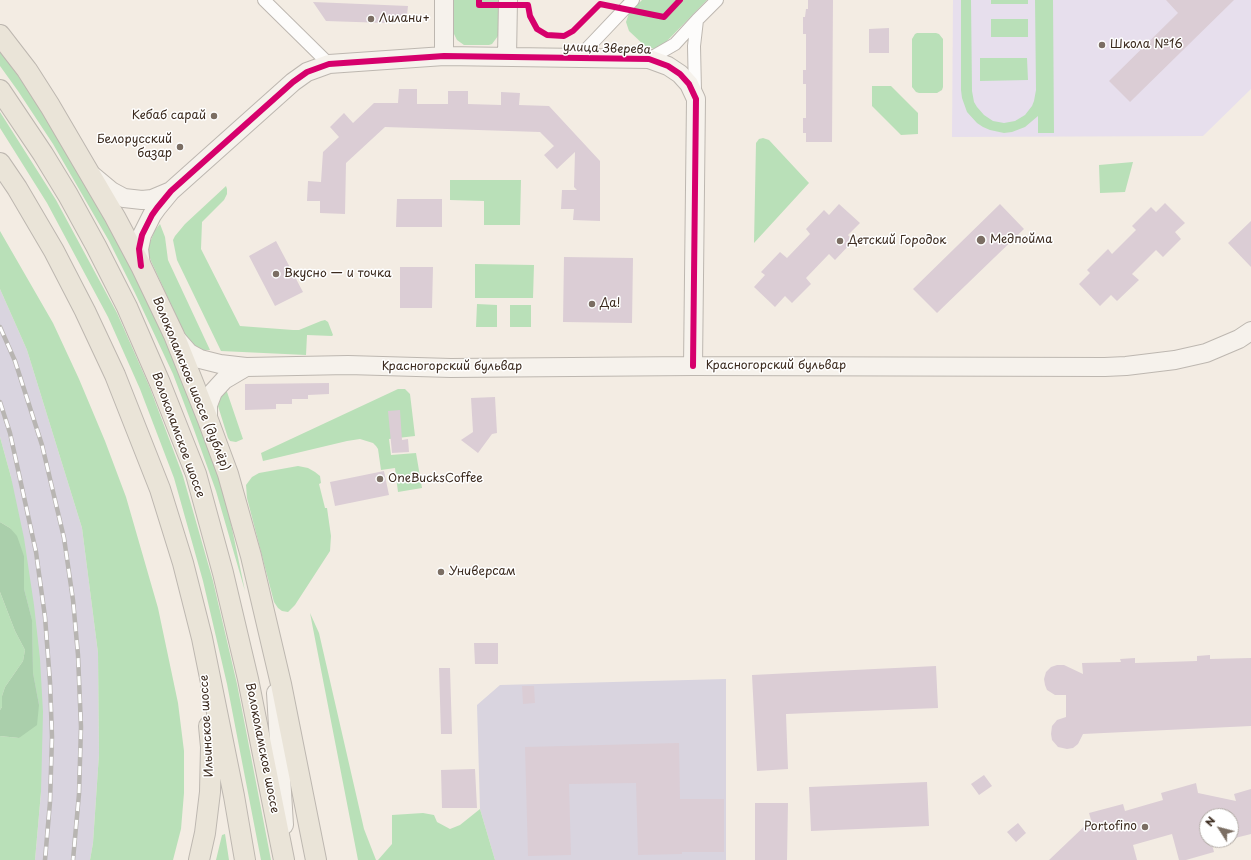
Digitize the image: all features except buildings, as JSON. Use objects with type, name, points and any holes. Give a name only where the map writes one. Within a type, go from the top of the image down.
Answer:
[{"type":"main road","points":[[444,0],[444,56]]},
{"type":"main road","points":[[507,57],[508,0]]},
{"type":"main road","name":"Волоколамское шоссе (дублёр)","points":[[0,35],[27,70],[50,106],[115,217],[141,266],[174,335],[228,474],[251,556],[273,650]]},
{"type":"main road","name":"улица Зверева","points":[[171,191],[293,82],[308,72],[329,64],[444,56],[649,59],[668,66],[680,74],[689,84],[696,99],[693,366]]},
{"type":"main road","name":"Волоколамское шоссе","points":[[0,90],[43,154],[96,246],[130,314],[196,474],[223,573],[248,679],[285,860]]},
{"type":"main road","points":[[0,163],[17,188],[54,251],[85,311],[115,375],[160,489],[183,563],[202,638],[234,796],[245,860]]},
{"type":"main road","points":[[88,171],[106,187],[124,198],[142,200],[152,199],[171,191]]},
{"type":"main road","points":[[141,266],[139,249],[142,235],[152,215],[171,191]]},
{"type":"main road","name":"Красногорский бульвар","points":[[174,335],[189,353],[200,359],[220,364],[246,367],[348,365],[446,368],[693,366],[1030,367],[1126,366],[1175,360],[1206,353],[1239,339],[1251,331]]},
{"type":"main road","name":"Красногорский бульвар","points":[[208,420],[208,405],[213,392],[224,380],[246,367]]},
{"type":"main road","name":"Ильинское шоссе","points":[[199,860],[205,833],[210,792],[211,754],[202,638]]},
{"type":"main road","points":[[273,650],[285,860]]},
{"type":"main road","points":[[273,650],[316,860]]},
{"type":"street","points":[[264,0],[329,64]]},
{"type":"street","points":[[578,58],[633,0]]},
{"type":"street","points":[[649,59],[675,44],[717,0]]},
{"type":"street","points":[[696,99],[694,46],[697,20]]},
{"type":"shaded area","name":"Школа №16","points":[[953,0],[1251,0],[1251,89],[1203,136],[952,137]]},
{"type":"shaded area","points":[[0,289],[27,350],[82,528],[98,653],[99,754],[93,843],[90,860],[35,860],[41,792],[11,477],[0,437]]},
{"type":"shaded area","points":[[726,679],[726,860],[495,860],[480,809],[477,705],[500,685]]},
{"type":"green space","points":[[454,0],[500,0],[500,29],[498,36],[492,44],[464,45],[457,40],[454,34]]},
{"type":"green space","points":[[642,0],[707,0],[665,43],[654,49],[645,46],[629,31],[626,22],[629,13]]},
{"type":"green space","points":[[961,0],[971,0],[972,91],[974,102],[984,115],[993,121],[1004,123],[1015,121],[1025,115],[1034,101],[1036,90],[1035,0],[1053,0],[1054,133],[1038,133],[1038,116],[1025,127],[1012,132],[1004,133],[983,127],[967,112],[961,90]]},
{"type":"green space","points":[[991,0],[1028,0],[1028,4],[991,4]]},
{"type":"green space","points":[[991,19],[1028,19],[1028,37],[991,37]]},
{"type":"green space","points":[[917,33],[936,33],[943,39],[943,87],[942,90],[937,93],[919,93],[912,87],[912,39]]},
{"type":"green space","points":[[0,51],[61,140],[118,239],[180,370],[224,490],[245,591],[216,491],[173,374],[109,241],[53,144],[0,66]]},
{"type":"green space","points":[[980,58],[1027,58],[1028,80],[980,81]]},
{"type":"green space","points":[[872,86],[891,86],[918,113],[918,134],[901,135],[872,106]]},
{"type":"green space","points":[[0,112],[56,200],[117,313],[150,388],[183,476],[213,581],[237,684],[271,860],[261,860],[227,684],[203,581],[174,478],[140,389],[108,317],[47,203],[0,128]]},
{"type":"green space","points":[[763,138],[769,140],[809,183],[754,243],[756,143],[759,139]]},
{"type":"green space","points":[[1133,162],[1125,192],[1100,193],[1099,165]]},
{"type":"green space","points":[[450,180],[521,180],[520,225],[484,225],[484,201],[450,200]]},
{"type":"green space","points":[[226,186],[227,194],[224,200],[202,222],[201,249],[240,326],[299,330],[321,321],[325,320],[328,322],[333,335],[307,335],[306,355],[221,351],[177,260],[173,240],[175,236],[185,224]]},
{"type":"green space","points":[[160,224],[165,237],[168,260],[210,350],[202,350],[196,347],[186,337],[151,261],[149,255],[149,245],[155,230]]},
{"type":"green space","points":[[0,231],[53,323],[79,379],[105,441],[126,497],[158,608],[178,703],[184,751],[184,793],[181,829],[173,860],[90,860],[93,843],[99,754],[98,653],[82,528],[27,350],[0,289]]},
{"type":"green space","points":[[475,264],[534,265],[533,298],[475,298]]},
{"type":"green space","points":[[477,304],[497,305],[497,327],[476,327]]},
{"type":"green space","points":[[510,305],[531,305],[531,327],[510,327]]},
{"type":"green space","points":[[226,389],[243,439],[236,442],[230,441],[228,438],[218,406],[222,394]]},
{"type":"green space","points":[[398,389],[405,389],[410,394],[415,436],[389,439],[391,455],[416,453],[422,488],[398,492],[395,468],[381,470],[378,449],[376,446],[373,443],[360,439],[263,461],[261,453]]},
{"type":"green space","points":[[0,437],[11,477],[24,538],[40,659],[43,712],[41,792],[35,860],[0,860],[0,736],[19,738],[39,705],[33,673],[32,620],[24,589],[24,556],[10,528],[0,522]]},
{"type":"green space","points":[[298,466],[308,468],[320,476],[321,483],[319,484],[325,508],[327,508],[331,536],[330,551],[295,605],[288,612],[282,611],[274,602],[247,498],[246,485],[252,477],[259,473]]},
{"type":"green space","points":[[0,522],[10,528],[17,536],[24,556],[24,589],[32,620],[33,673],[39,705],[37,725],[19,738],[0,736],[0,710],[2,707],[2,696],[5,687],[23,661],[25,650],[15,631],[0,592]]},
{"type":"green space","points":[[0,592],[15,631],[25,650],[23,661],[5,687],[2,696],[2,707],[0,710]]},
{"type":"green space","points":[[310,613],[319,633],[364,829],[376,860],[358,860]]},
{"type":"green space","points":[[480,809],[495,860],[378,860],[392,844],[392,815],[423,813],[434,815],[437,822],[450,829],[460,825]]},
{"type":"green space","points":[[225,834],[229,860],[216,860],[222,835]]},
{"type":"railway","points":[[0,327],[15,361],[42,445],[64,538],[73,600],[78,655],[81,727],[79,794],[73,860]]},
{"type":"railway","points":[[0,402],[10,433],[36,552],[45,617],[50,682],[52,737],[50,802],[45,860]]},
{"type":"cycle path","points":[[479,0],[479,5],[528,5],[530,16],[537,29],[547,35],[564,36],[573,31],[600,4],[664,17],[680,0]]},
{"type":"cycle path","points":[[141,266],[139,249],[142,235],[152,215],[171,191],[293,82],[307,72],[329,64],[444,56],[649,59],[668,66],[680,74],[689,84],[696,99],[693,366]]},
{"type":"place","name":"Лилани+","points":[[371,19]]},
{"type":"place","name":"Школа №16","points":[[1102,45]]},
{"type":"place","name":"Кебаб сарай","points":[[214,116]]},
{"type":"place","name":"Белорусский базар","points":[[180,147]]},
{"type":"place","name":"Медпойма","points":[[981,240]]},
{"type":"place","name":"Детский Городок","points":[[840,241]]},
{"type":"place","name":"Вкусно — и точка","points":[[276,274]]},
{"type":"place","name":"Да!","points":[[592,304]]},
{"type":"place","name":"OneBucksCoffee","points":[[380,479]]},
{"type":"place","name":"Универсам","points":[[441,572]]},
{"type":"place","name":"Portofino","points":[[1145,827]]}]
